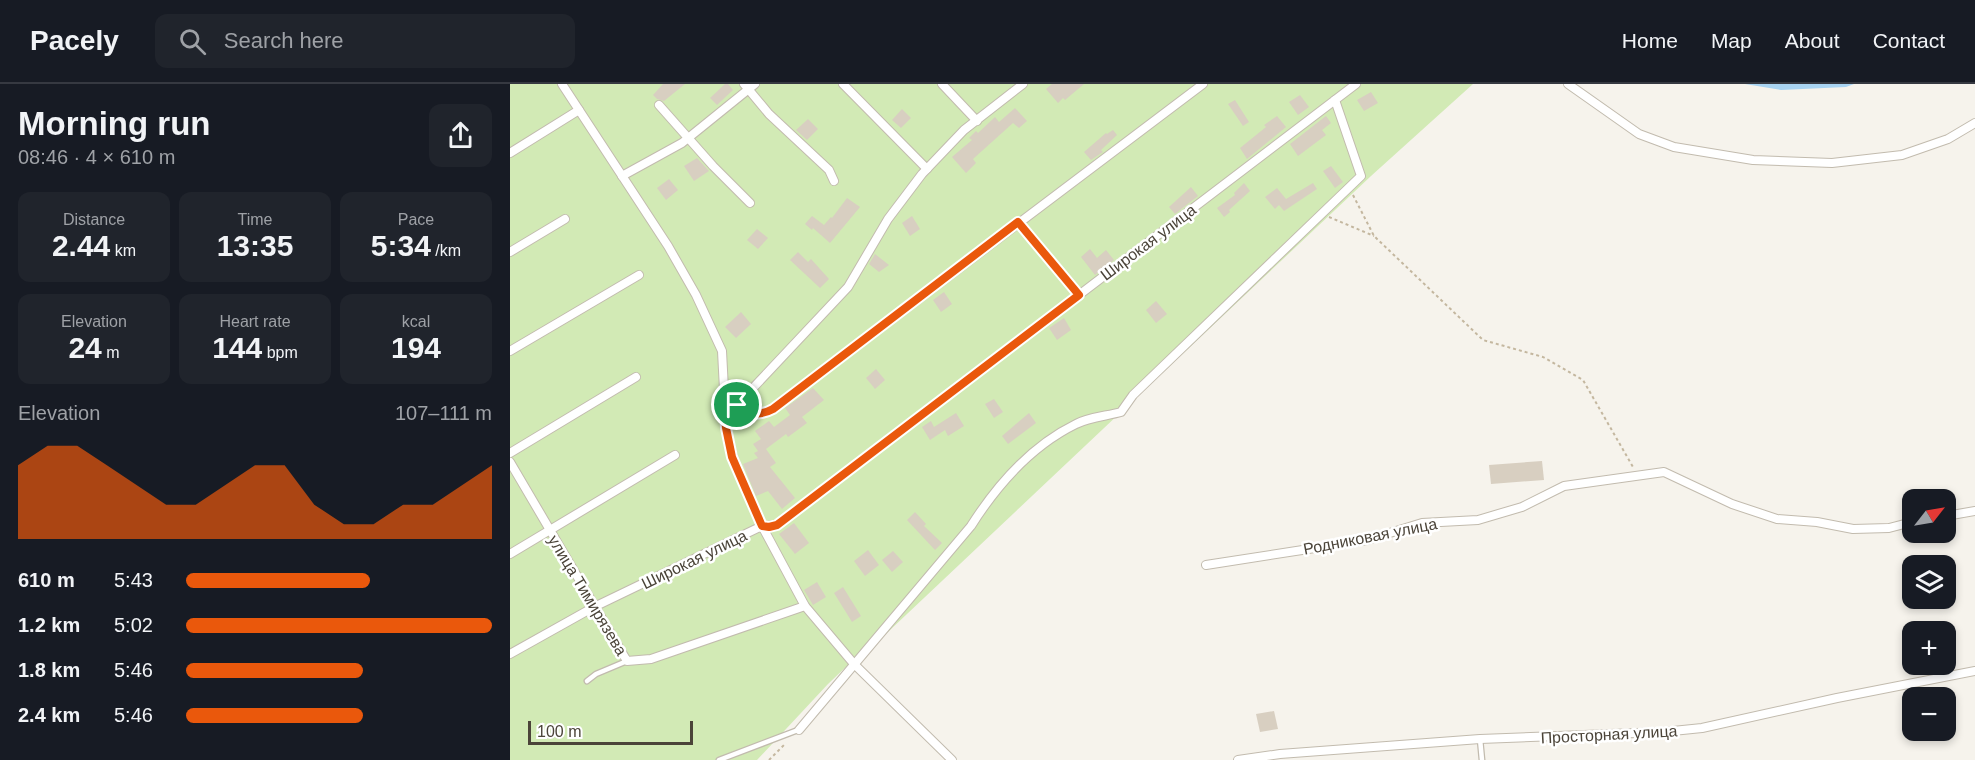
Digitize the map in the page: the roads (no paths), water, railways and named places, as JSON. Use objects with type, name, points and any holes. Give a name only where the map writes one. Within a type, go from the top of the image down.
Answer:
[{"type":"street","points":[[562,84],[668,246],[722,351],[726,428],[732,457],[762,526],[805,606],[854,664],[952,760]]},
{"type":"street","points":[[843,84],[927,169]]},
{"type":"street","points":[[942,84],[977,121]]},
{"type":"street","points":[[737,405],[848,287],[888,219],[927,169],[964,130],[1023,84]]},
{"type":"street","points":[[724,392],[737,405],[752,414],[764,414],[773,409],[1203,84]]},
{"type":"street","name":"Широкая улица","points":[[510,654],[594,606],[762,526],[777,525],[1356,84]]},
{"type":"street","points":[[1568,84],[1639,134],[1674,147],[1753,160],[1832,163],[1902,155],[1948,139],[1975,123]]},
{"type":"street","points":[[622,176],[689,138],[749,86],[769,114],[829,170],[834,181]]},
{"type":"street","points":[[799,730],[971,526],[988,500],[1032,451],[1077,423],[1121,412],[1133,395],[1361,176],[1335,100]]},
{"type":"street","points":[[659,105],[713,166],[750,203]]},
{"type":"street","points":[[510,153],[579,110]]},
{"type":"street","points":[[510,252],[565,219]]},
{"type":"street","points":[[1018,222],[1079,295]]},
{"type":"street","points":[[510,351],[639,274]]},
{"type":"street","points":[[510,453],[636,377]]},
{"type":"street","points":[[510,554],[675,455]]},
{"type":"street","name":"улица Тимирязева","points":[[510,462],[627,661],[651,658],[805,606]]},
{"type":"street","name":"Родниковая улица","points":[[1206,565],[1367,540],[1422,522],[1478,520],[1522,507],[1564,486],[1664,472],[1732,504],[1777,519],[1817,522],[1853,529],[1889,528],[1902,525]]},
{"type":"street","points":[[1956,515],[1975,512]]},
{"type":"street","name":"Просторная улица","points":[[1238,760],[1280,754],[1480,739],[1663,732],[1702,728],[1975,671]]},
{"type":"lane","points":[[587,681],[596,674],[627,661]]},
{"type":"lane","points":[[720,760],[799,730]]},
{"type":"lane","points":[[1480,739],[1482,760]]},
{"type":"water","points":[[1745,84],[1854,84],[1846,87],[1781,90]]}]
